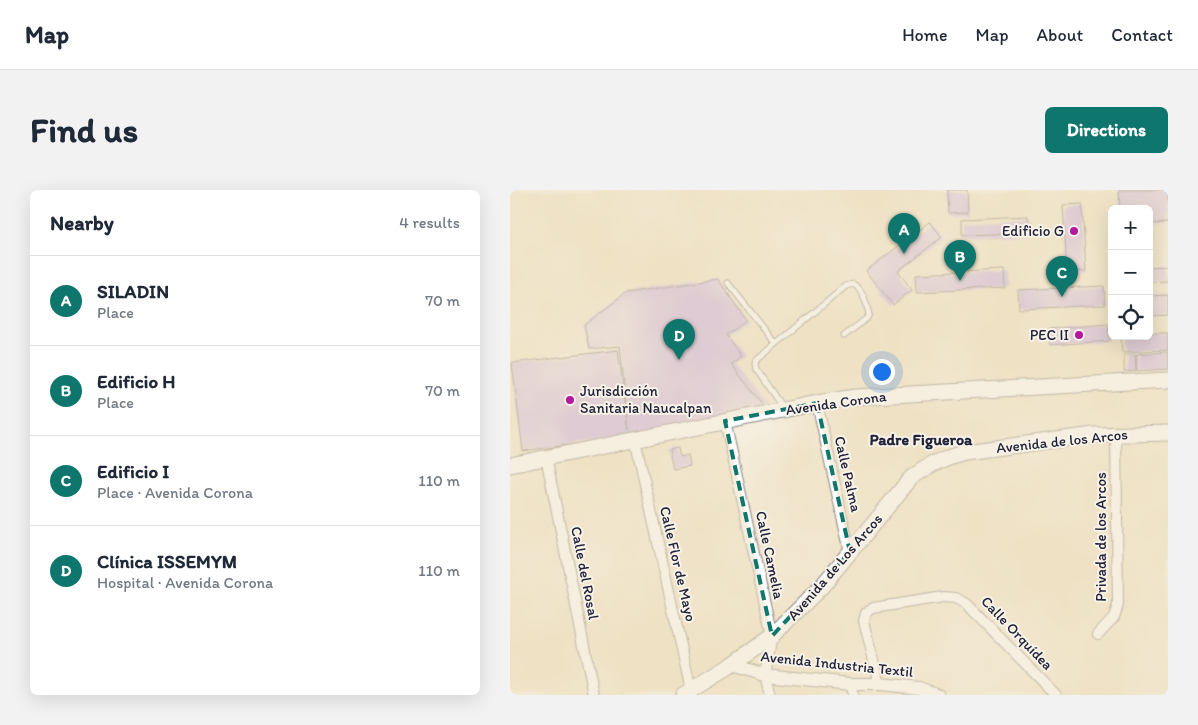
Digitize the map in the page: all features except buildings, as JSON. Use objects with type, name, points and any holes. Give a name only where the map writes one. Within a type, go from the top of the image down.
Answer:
[{"type":"main road","name":"Avenida Corona","points":[[510,465],[783,409],[855,397],[1168,380]]},
{"type":"main road","name":"Avenida de los Arcos","points":[[928,465],[948,456],[965,452],[1116,434],[1168,433]]},
{"type":"main road","name":"Avenida de Los Arcos","points":[[689,693],[772,636],[822,586],[911,478],[928,465]]},
{"type":"street","name":"Calle Palma","points":[[817,403],[850,552]]},
{"type":"street","name":"Calle Camelia","points":[[725,421],[772,636],[765,675],[770,695]]},
{"type":"street","name":"Privada de los Arcos","points":[[1098,634],[1114,617],[1118,605],[1116,434]]},
{"type":"street","name":"Calle Flor de Mayo","points":[[635,439],[689,693]]},
{"type":"street","name":"Calle del Rosal","points":[[546,457],[594,695]]},
{"type":"street","name":"Calle Orquídea","points":[[880,684],[864,621],[866,613],[873,608],[943,597],[956,598],[967,604],[1056,695]]},
{"type":"street","name":"Avenida Industria Textil","points":[[732,665],[765,675],[852,689],[880,684],[918,688],[938,695]]},
{"type":"lane","points":[[728,284],[776,344]]},
{"type":"lane","points":[[783,409],[756,369],[755,364],[757,360],[846,286],[853,284],[858,287],[865,298],[869,314],[844,336]]},
{"type":"highlighted area","points":[[817,403],[850,552],[772,636],[725,421]]},
{"type":"place","name":"Edificio G","points":[[1074,231]]},
{"type":"place","name":"SILADIN","points":[[904,254]]},
{"type":"place","name":"Edificio H","points":[[960,281]]},
{"type":"place","name":"Edificio I","points":[[1062,297]]},
{"type":"place","name":"PEC II","points":[[1079,335]]},
{"type":"place","name":"Clínica ISSEMYM","points":[[679,360]]},
{"type":"place","name":"Jurisdicción Sanitaria Naucalpan","points":[[570,400]]},
{"type":"district","name":"Padre Figueroa","points":[[921,439]]}]
